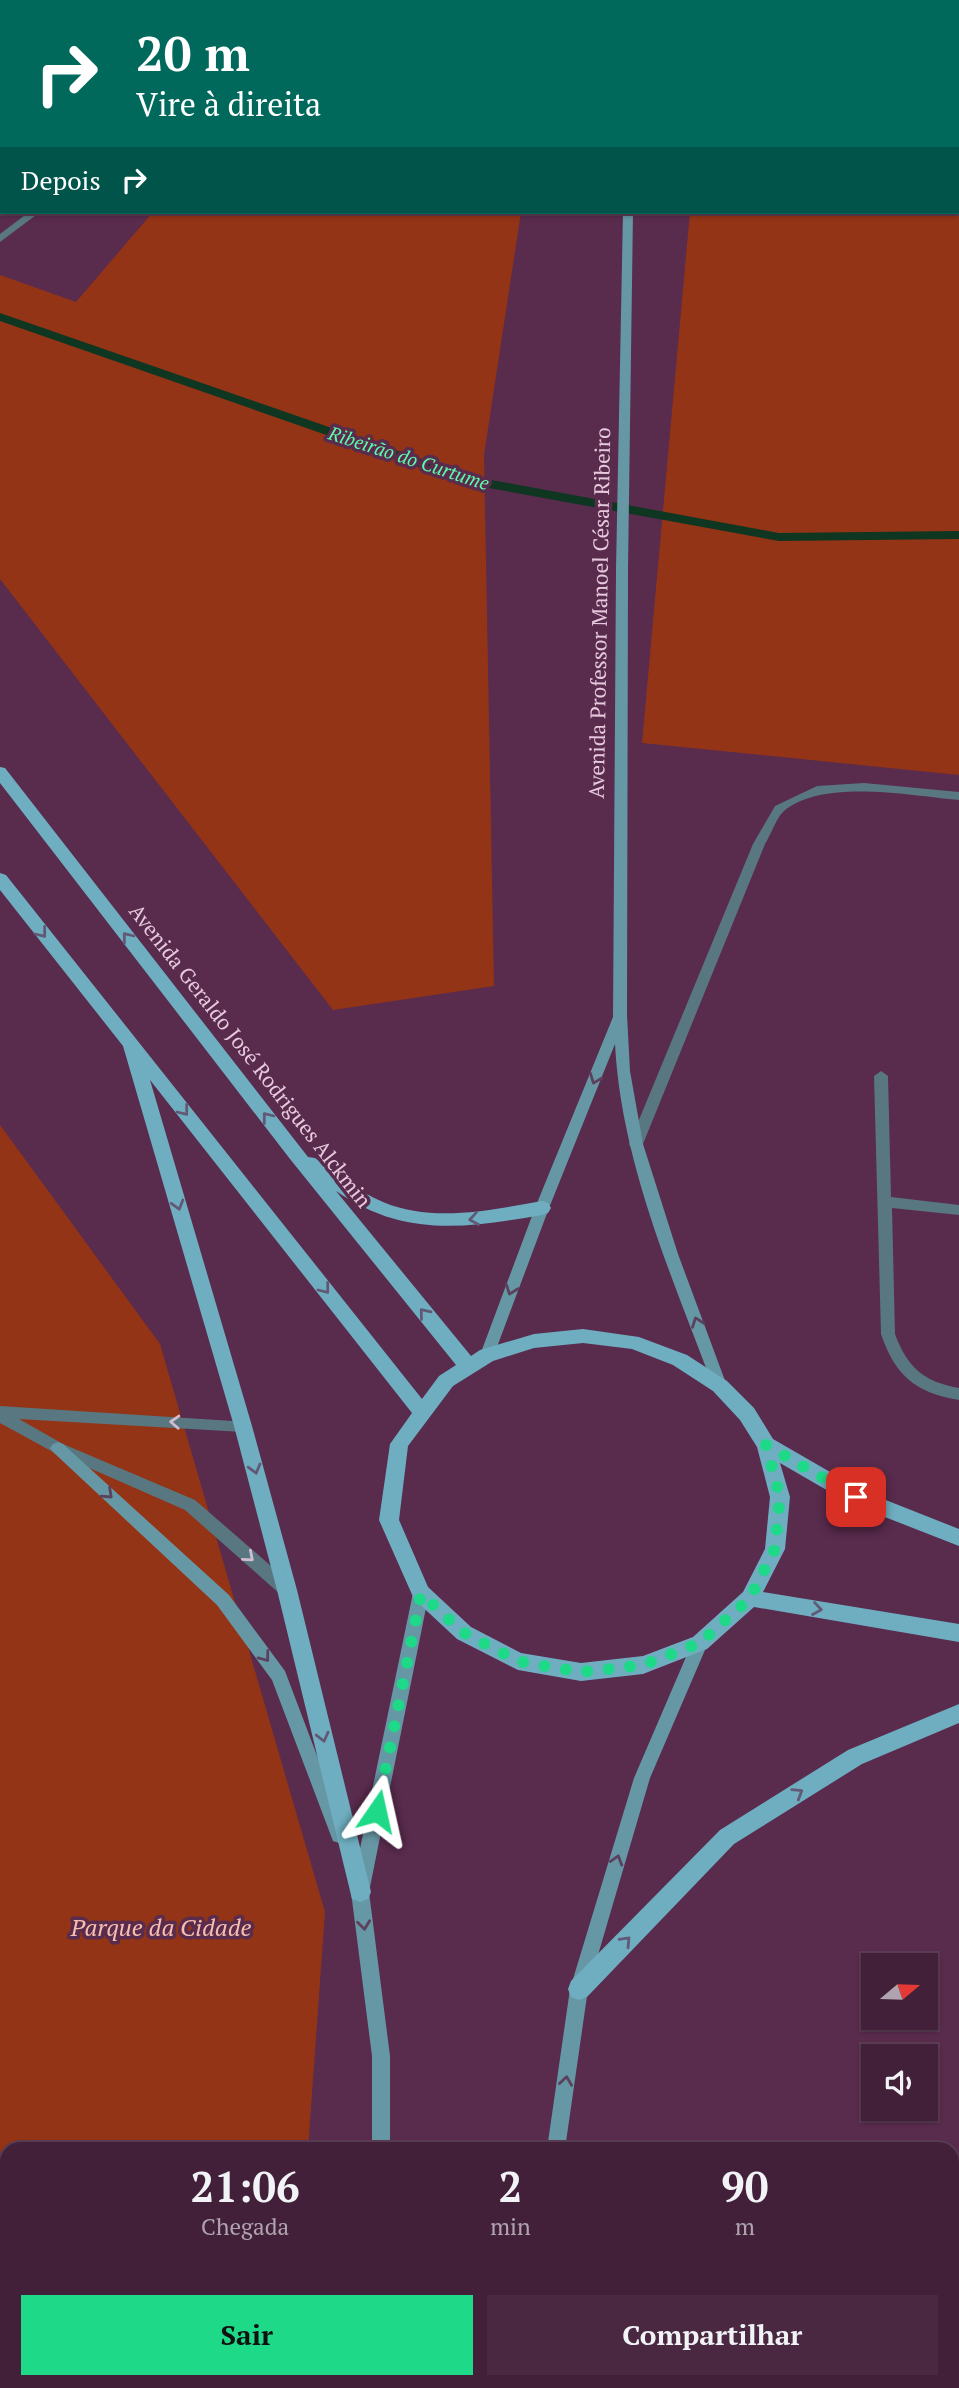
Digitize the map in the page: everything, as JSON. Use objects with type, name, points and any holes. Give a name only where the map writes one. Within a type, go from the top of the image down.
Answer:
[{"type":"main road","name":"Avenida Professor Manoel César Ribeiro","points":[[628,214],[622,569],[622,1071],[636,1144],[671,1254],[720,1386]]},
{"type":"main road","name":"Avenida Geraldo José Rodrigues Alckmin","points":[[0,772],[296,1154],[468,1366]]},
{"type":"main road","points":[[0,879],[422,1412]]},
{"type":"main road","name":"Avenida Professor Manoel César Ribeiro","points":[[487,1356],[542,1208],[620,1015]]},
{"type":"main road","points":[[131,1045],[243,1426],[287,1590],[360,1892],[381,2056],[381,2142]]},
{"type":"main road","points":[[296,1154],[376,1206],[424,1220],[463,1220],[542,1208]]},
{"type":"main road","points":[[583,1336],[633,1342],[680,1360],[720,1386],[747,1414],[766,1445],[780,1497],[775,1549],[750,1598],[700,1643],[643,1665],[581,1672],[556,1668],[518,1661],[464,1633],[421,1594],[390,1520],[399,1444],[446,1381],[468,1366],[487,1356],[534,1341],[583,1336]]},
{"type":"main road","points":[[766,1445],[856,1497],[959,1538]]},
{"type":"main road","points":[[58,1448],[223,1600],[279,1676],[360,1892]]},
{"type":"main road","points":[[360,1892],[421,1594]]},
{"type":"main road","points":[[750,1598],[959,1633]]},
{"type":"main road","points":[[557,2142],[579,1989],[642,1778],[700,1643]]},
{"type":"main road","points":[[579,1989],[727,1837],[855,1756],[959,1713]]},
{"type":"street","points":[[0,239],[32,214]]},
{"type":"street","points":[[636,1144],[759,845],[779,809],[817,790],[864,787],[959,796]]},
{"type":"street","points":[[881,1076],[888,1334],[898,1362],[920,1380],[947,1393],[959,1394]]},
{"type":"street","points":[[884,1202],[959,1210]]},
{"type":"street","points":[[0,1414],[243,1426]]},
{"type":"street","points":[[0,1414],[58,1448],[190,1505],[287,1590]]},
{"type":"green space","points":[[151,214],[521,214],[484,455],[494,986],[333,1010],[0,579],[0,275],[76,302]]},
{"type":"green space","points":[[690,214],[959,214],[959,775],[642,743]]},
{"type":"green space","name":"Parque da Cidade","points":[[0,1125],[160,1344],[325,1912],[309,2142],[0,2142]]},
{"type":"waterway","name":"Ribeirão do Curtume","points":[[0,317],[467,480],[779,537],[959,535]]},
{"type":"route","points":[[377,1811],[421,1594],[464,1633],[518,1661],[581,1672],[643,1665],[700,1643],[750,1598],[775,1549],[780,1497],[766,1445],[856,1497]]}]
